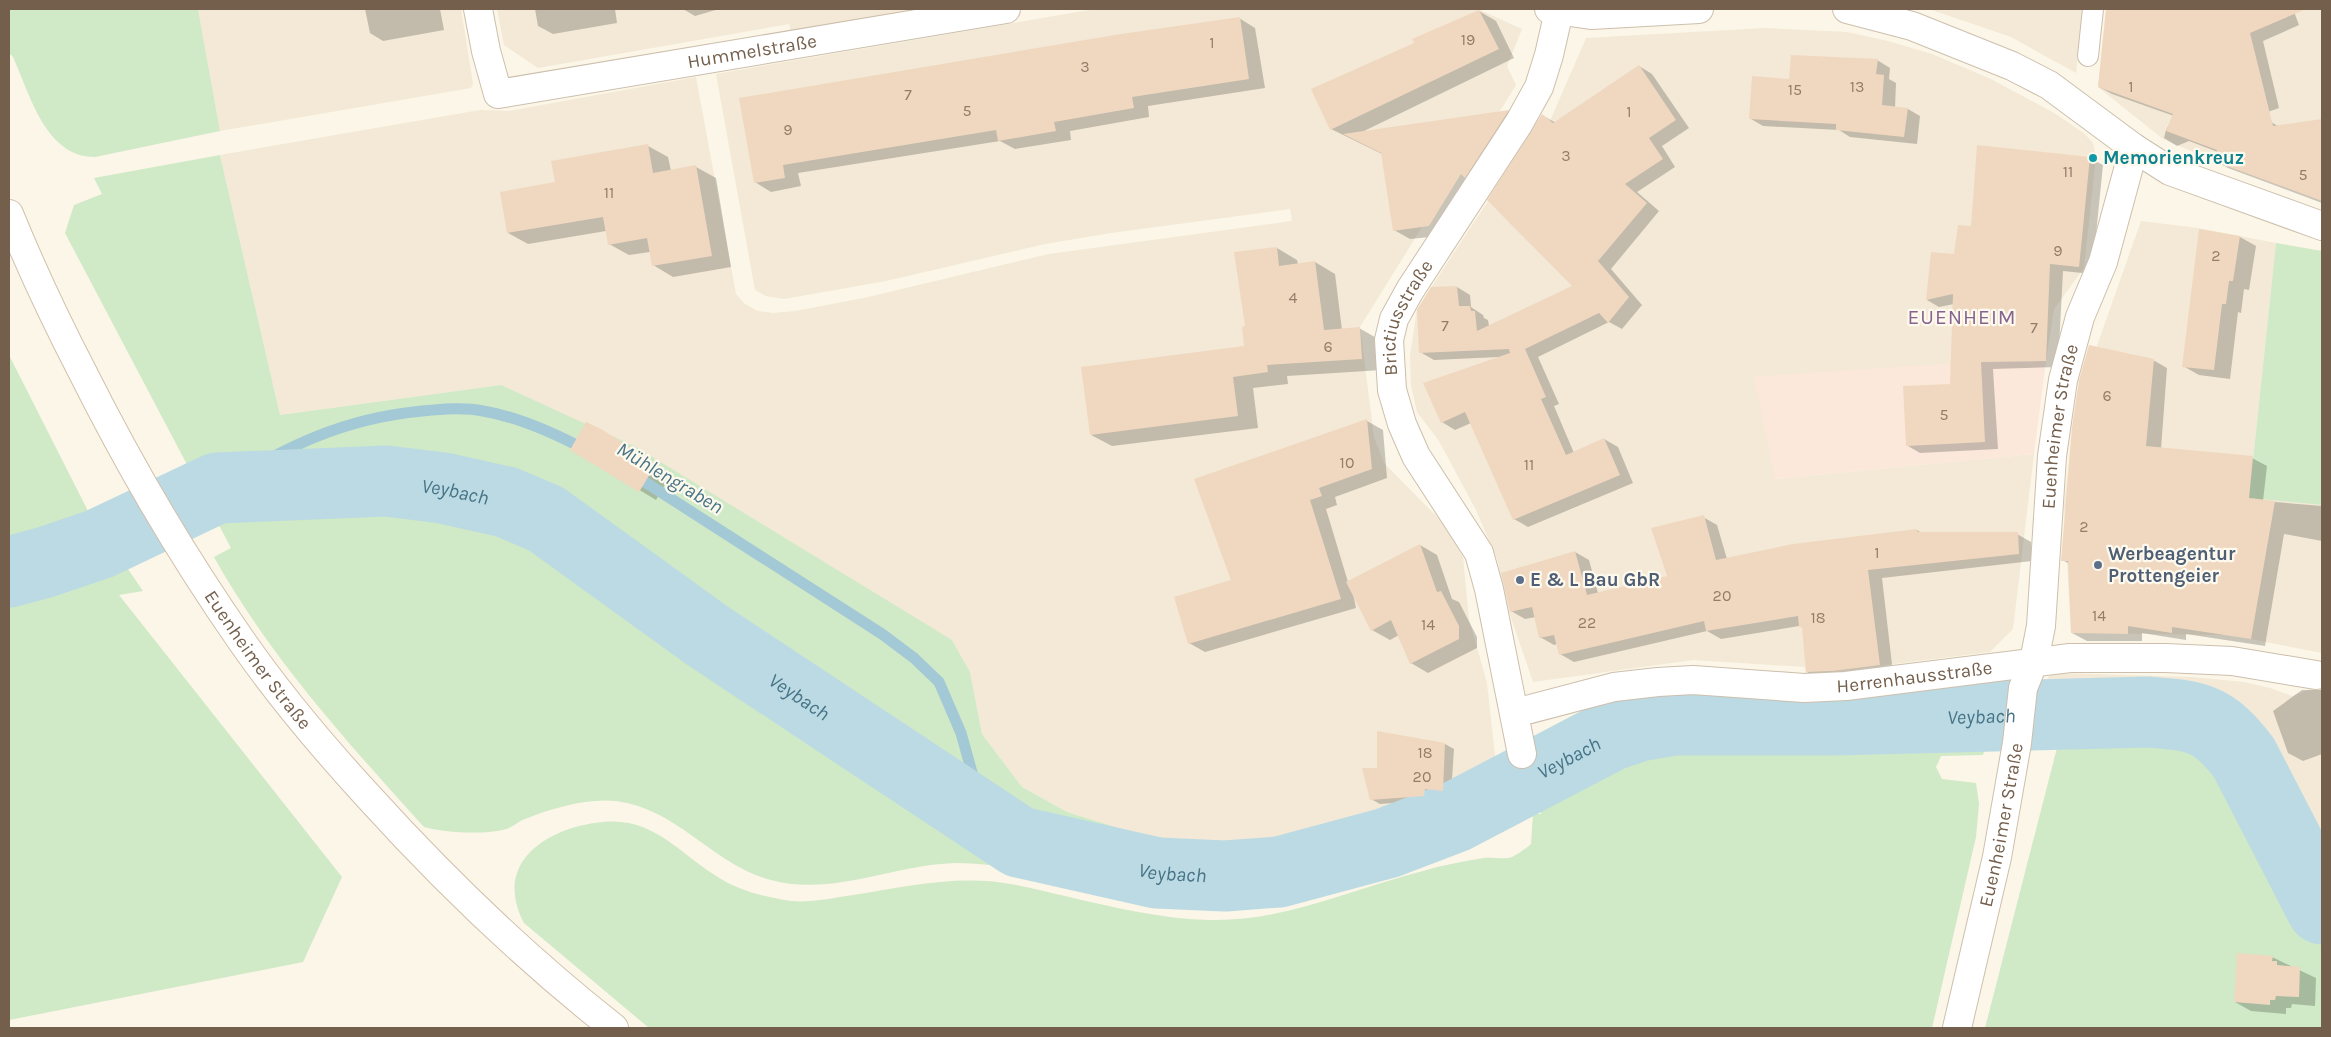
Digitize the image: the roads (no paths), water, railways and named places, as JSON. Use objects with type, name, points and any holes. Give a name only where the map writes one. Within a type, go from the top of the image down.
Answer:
[{"type":"street","name":"Hummelstraße","points":[[478,9],[486,51],[498,94],[1006,9]]},
{"type":"street","points":[[1554,10],[1591,14],[1699,9]]},
{"type":"street","points":[[1847,9],[1912,26],[2012,66],[2057,91],[2134,148],[2170,170],[2322,226]]},
{"type":"street","name":"Brictiusstraße","points":[[1522,754],[1489,589],[1479,553],[1416,456],[1402,424],[1392,390],[1389,340],[1394,319],[1410,290],[1519,123],[1539,87],[1554,10]]},
{"type":"street","name":"Euenheimer Straße","points":[[1957,1028],[1996,858],[2017,743],[2023,688],[2034,661],[2041,626],[2052,456],[2063,380],[2080,317],[2103,262],[2134,148]]},
{"type":"street","name":"Euenheimer Straße","points":[[9,214],[56,320],[123,452],[192,567],[244,645],[343,769],[456,890],[509,939],[614,1028]]},
{"type":"street","name":"Herrenhausstraße","points":[[1515,713],[1614,687],[1658,682],[1693,680],[1804,688],[1846,686],[2070,658],[2165,658],[2232,661],[2316,675]]},
{"type":"lane","points":[[2088,56],[2093,9]]},
{"type":"waterway","name":"Mühlengraben","points":[[217,488],[267,460],[315,437],[365,421],[422,411],[445,409],[476,410],[510,417],[536,426],[586,450]]},
{"type":"waterway","name":"Mühlengraben","points":[[634,475],[882,634],[914,658],[939,682],[961,733],[973,776],[978,817]]},
{"type":"waterway","name":"Veybach","points":[[9,572],[99,544],[217,488],[386,481],[443,488],[506,502],[546,519],[708,636],[1019,842],[1157,873],[1225,876],[1279,872],[1387,843],[1455,817],[1610,736],[1639,726],[1674,720],[1832,720],[2148,712],[2179,715],[2203,721],[2213,726],[2233,744],[2244,758],[2322,909]]},
{"type":"place","name":"Memorienkreuz","points":[[2093,158]]},
{"type":"place","name":"Werbeagentur Prottengeier","points":[[2098,565]]},
{"type":"place","name":"E & L Bau GbR","points":[[1520,580]]},
{"type":"district","name":"EUENHEIM","points":[[1962,317]]}]
